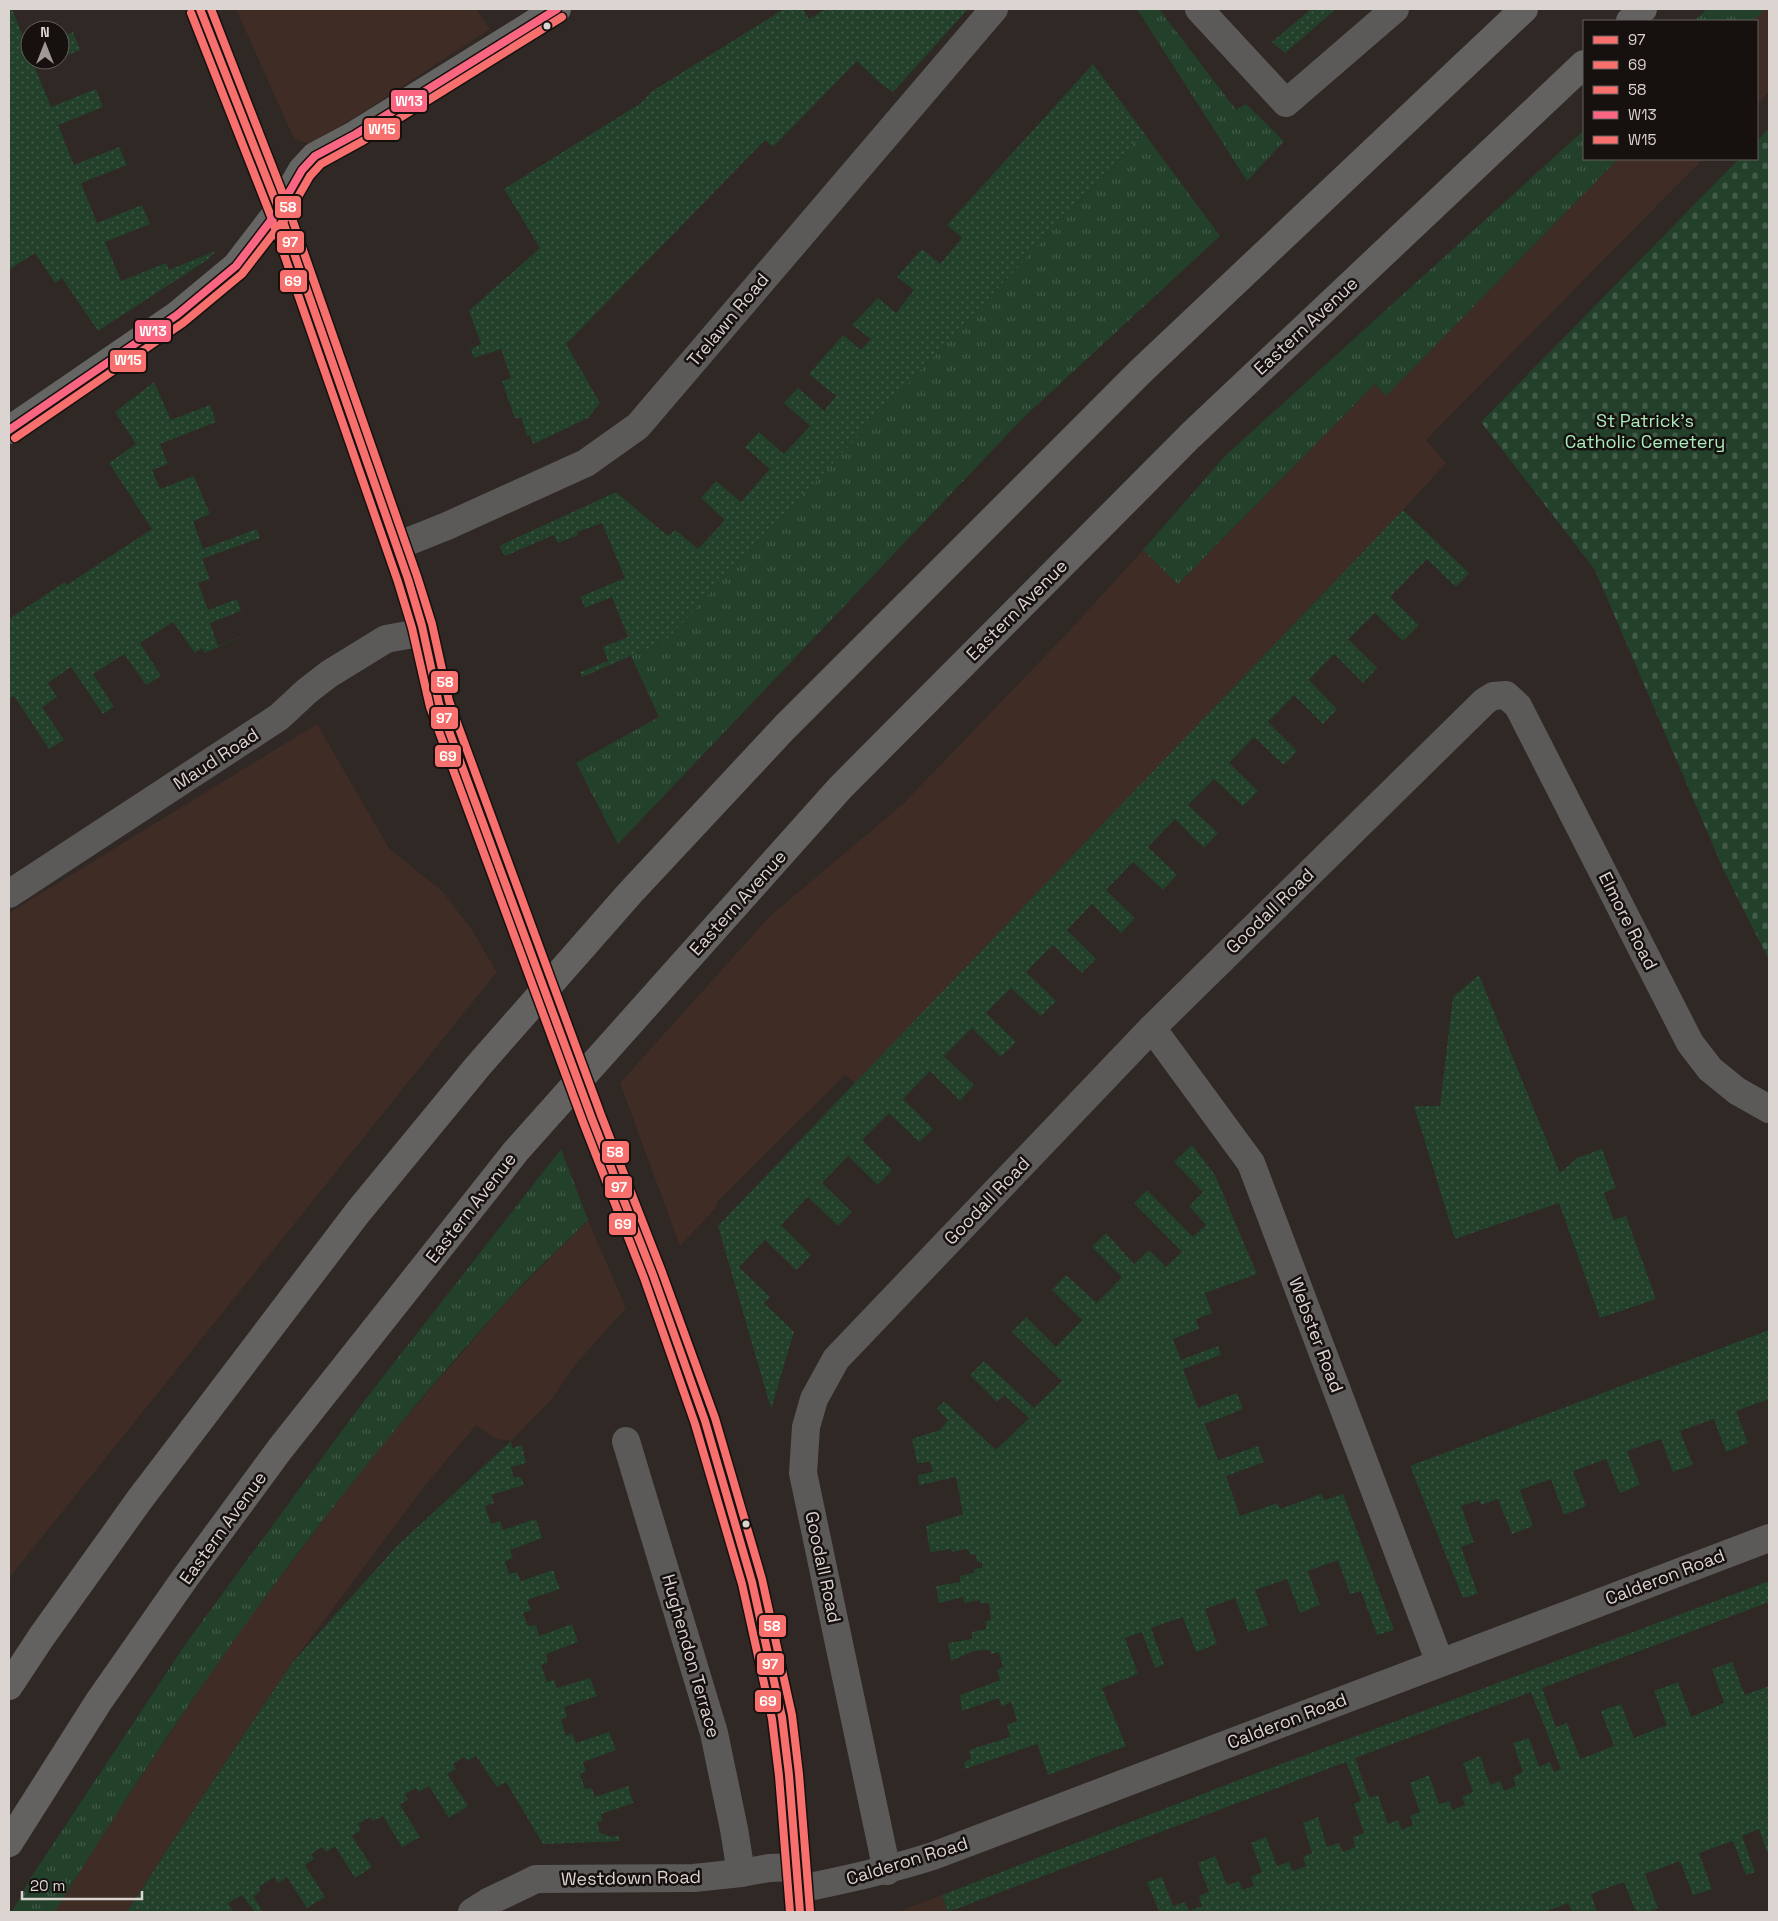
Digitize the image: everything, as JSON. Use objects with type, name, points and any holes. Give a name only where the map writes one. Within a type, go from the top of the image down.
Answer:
[{"type":"highway","points":[[9,1686],[42,1636],[140,1498],[358,1212],[478,1066],[630,893],[785,727],[1141,370],[1524,9]]},
{"type":"highway","points":[[1631,20],[1643,9]]},
{"type":"highway","name":"Eastern Avenue","points":[[9,1843],[99,1701],[280,1449],[516,1151],[848,781],[1190,436],[1583,65]]},
{"type":"main road","points":[[200,9],[279,210],[397,546],[424,632],[439,704],[598,1134],[653,1275],[705,1421],[752,1582],[782,1718],[799,1889]]},
{"type":"main road","points":[[9,430],[177,315],[236,266],[279,210],[302,170],[315,156],[356,134],[557,9]]},
{"type":"street","name":"Trelawn Road","points":[[397,546],[447,526],[586,463],[638,426],[994,9]]},
{"type":"street","points":[[1199,9],[1286,103],[1395,9]]},
{"type":"street","name":"Maud Road","points":[[9,894],[279,717],[329,674],[386,639],[424,632]]},
{"type":"street","name":"Goodall Road","points":[[887,1870],[803,1473],[806,1427],[814,1399],[836,1359],[1152,1028],[1485,701],[1493,696],[1506,695],[1518,706]]},
{"type":"street","name":"Elmore Road","points":[[1518,706],[1690,1043],[1710,1069],[1737,1091],[1769,1109]]},
{"type":"street","name":"Webster Road","points":[[1152,1028],[1251,1163],[1440,1663]]},
{"type":"street","name":"Hughendon Terrace","points":[[626,1441],[714,1733],[741,1873]]},
{"type":"street","name":"Calderon Road","points":[[799,1889],[844,1881],[933,1856],[1769,1538]]},
{"type":"street","name":"Westdown Road","points":[[472,1912],[488,1902],[536,1879],[694,1878],[769,1868],[799,1889]]},
{"type":"shaded area","points":[[236,9],[476,9],[490,29],[368,109],[310,144],[296,140],[290,130]]},
{"type":"shaded area","points":[[1765,9],[1769,9],[1769,92],[1758,103],[1758,20],[1754,20]]},
{"type":"shaded area","points":[[1617,160],[1702,160],[1426,440],[1446,463],[1403,510],[855,1083],[845,1075],[717,1202],[716,1208],[680,1246],[620,1083],[770,916],[903,804],[1072,628],[1143,550],[1178,584],[1375,384],[1386,396]]},
{"type":"shaded area","points":[[317,724],[389,848],[443,892],[472,930],[497,972],[9,1578],[9,913]]},
{"type":"shaded area","points":[[588,1220],[626,1308],[575,1365],[552,1399],[511,1441],[494,1438],[476,1425],[424,1487],[292,1663],[127,1912],[55,1912],[106,1829],[237,1634],[374,1454],[508,1300]]},
{"type":"shaded area","points":[[942,1895],[948,1912],[897,1912]]},
{"type":"green space","points":[[9,9],[12,9],[20,29],[20,70],[36,70],[51,107],[96,89],[103,107],[58,125],[74,165],[119,147],[127,165],[81,183],[97,223],[142,205],[150,224],[105,242],[121,281],[166,263],[169,270],[216,251],[207,260],[98,331],[62,278],[55,283],[35,253],[9,270]]},
{"type":"green space","points":[[784,9],[803,9],[809,19],[826,9],[968,9],[893,92],[880,83],[857,61],[773,147],[765,140],[566,344],[600,403],[588,418],[533,444],[530,435],[527,436],[521,417],[515,419],[502,381],[511,378],[501,349],[474,358],[471,349],[481,344],[469,311],[540,248],[504,189],[641,103],[651,92]]},
{"type":"green space","points":[[1137,9],[1159,9],[1236,110],[1246,104],[1284,141],[1247,181]]},
{"type":"green space","points":[[1311,9],[1336,9],[1285,53],[1272,42]]},
{"type":"green space","points":[[1707,9],[1765,9],[1754,20],[1695,20]]},
{"type":"green space","points":[[73,32],[80,50],[70,54],[70,33]]},
{"type":"green space","points":[[1093,64],[1144,133],[665,641],[582,677],[580,672],[608,661],[603,647],[628,637],[612,597],[585,608],[580,597],[625,578],[602,523],[577,532],[578,535],[558,543],[554,535],[505,556],[499,546],[616,492],[668,536],[675,530],[698,549],[725,520],[701,498],[716,481],[741,502],[770,469],[745,447],[759,432],[784,454],[810,426],[784,403],[798,388],[824,411],[836,396],[809,374],[843,335],[861,350],[871,339],[852,325],[878,298],[896,313],[914,290],[897,277],[922,249],[940,264],[962,238],[947,225]]},
{"type":"green space","name":"St Patrick's Catholic Cemetery","points":[[1769,128],[1769,960],[1724,871],[1595,570],[1481,422],[1738,160],[1758,160],[1758,140]]},
{"type":"green space","points":[[1583,131],[1583,160],[1617,160],[1386,396],[1375,384],[1178,584],[1143,550],[1225,456]]},
{"type":"green space","points":[[1144,133],[1220,236],[1023,418],[618,844],[576,763],[659,717],[631,656],[665,641]]},
{"type":"green space","points":[[154,382],[171,420],[210,405],[216,422],[160,444],[168,464],[152,470],[160,489],[194,476],[210,514],[193,521],[203,549],[257,529],[260,538],[202,559],[210,579],[198,583],[208,610],[237,599],[241,611],[210,623],[218,646],[249,633],[205,653],[202,648],[195,653],[173,622],[140,643],[161,676],[146,685],[124,654],[93,674],[114,707],[103,714],[71,667],[48,683],[57,697],[42,707],[64,740],[49,749],[14,696],[9,699],[9,631],[11,629],[9,619],[65,582],[67,585],[152,529],[109,463],[136,444],[115,412]]},
{"type":"green space","points":[[1403,510],[1469,573],[1456,587],[1427,559],[1390,597],[1419,625],[1403,641],[1375,613],[1348,639],[1377,668],[1363,683],[1334,654],[1309,680],[1337,709],[1323,724],[1294,695],[1268,722],[1297,751],[1284,765],[1254,737],[1229,763],[1258,791],[1243,806],[1214,779],[1188,805],[1218,833],[1204,848],[1175,819],[1148,847],[1177,875],[1163,890],[1133,862],[1106,890],[1135,918],[1121,933],[1092,904],[1067,930],[1096,959],[1082,973],[1053,945],[1026,972],[1056,1001],[1041,1016],[1011,988],[986,1013],[1016,1042],[1001,1057],[972,1028],[944,1056],[974,1085],[960,1101],[930,1071],[903,1099],[933,1129],[919,1142],[889,1113],[862,1140],[892,1170],[878,1185],[848,1156],[822,1183],[852,1212],[838,1226],[808,1197],[781,1225],[811,1255],[796,1270],[765,1240],[739,1267],[770,1297],[764,1303],[794,1332],[771,1409],[718,1226]]},
{"type":"green space","points":[[1479,975],[1560,1173],[1577,1158],[1602,1149],[1616,1188],[1604,1193],[1614,1220],[1626,1216],[1656,1299],[1600,1318],[1559,1203],[1455,1239],[1414,1106],[1440,1106],[1453,997]]},
{"type":"green space","points":[[1192,1145],[1215,1175],[1257,1274],[1205,1293],[1212,1313],[1196,1319],[1199,1329],[1173,1339],[1181,1360],[1218,1346],[1221,1355],[1183,1369],[1198,1408],[1237,1393],[1243,1409],[1205,1424],[1218,1460],[1258,1446],[1264,1462],[1226,1476],[1240,1516],[1278,1503],[1280,1509],[1321,1494],[1325,1500],[1343,1494],[1394,1630],[1377,1635],[1361,1591],[1350,1594],[1338,1560],[1308,1571],[1320,1605],[1300,1613],[1287,1579],[1255,1590],[1268,1625],[1248,1632],[1235,1598],[1205,1609],[1217,1644],[1196,1652],[1183,1617],[1151,1628],[1164,1664],[1155,1668],[1142,1632],[1125,1638],[1138,1674],[1102,1688],[1126,1746],[1048,1775],[1037,1744],[965,1769],[964,1762],[971,1759],[969,1750],[1010,1737],[1007,1725],[1017,1721],[1011,1702],[1001,1707],[999,1698],[962,1711],[960,1695],[1000,1680],[997,1670],[1003,1667],[999,1652],[991,1654],[990,1650],[974,1651],[951,1661],[948,1643],[972,1639],[972,1632],[986,1629],[986,1621],[991,1620],[989,1603],[980,1603],[980,1600],[964,1603],[963,1597],[939,1603],[936,1586],[960,1582],[960,1576],[974,1573],[974,1569],[982,1568],[982,1562],[977,1562],[976,1555],[970,1555],[968,1549],[952,1552],[951,1549],[930,1552],[926,1526],[963,1514],[956,1477],[919,1485],[918,1475],[933,1472],[930,1462],[917,1463],[912,1439],[940,1430],[948,1420],[937,1409],[944,1401],[996,1450],[1029,1418],[1004,1395],[997,1402],[970,1375],[984,1361],[1034,1408],[1062,1381],[1012,1332],[1026,1317],[1056,1347],[1082,1320],[1052,1290],[1066,1275],[1097,1303],[1122,1277],[1092,1247],[1106,1233],[1134,1264],[1149,1250],[1166,1267],[1182,1252],[1134,1203],[1147,1190],[1193,1237],[1206,1225],[1189,1206],[1203,1192],[1174,1162]]},
{"type":"green space","points":[[561,1149],[588,1220],[536,1270],[444,1372],[324,1520],[266,1596],[211,1673],[105,1831],[55,1912],[12,1912],[30,1879],[187,1642],[358,1409]]},
{"type":"green space","points":[[1769,1330],[1769,1399],[1736,1411],[1748,1443],[1726,1452],[1714,1419],[1680,1431],[1693,1465],[1673,1472],[1661,1439],[1627,1451],[1640,1485],[1620,1493],[1606,1459],[1573,1471],[1586,1506],[1564,1515],[1551,1479],[1520,1490],[1533,1526],[1512,1534],[1498,1499],[1481,1505],[1479,1500],[1461,1506],[1474,1542],[1461,1547],[1478,1594],[1463,1598],[1410,1466]]},
{"type":"green space","points":[[511,1441],[512,1448],[522,1445],[526,1463],[511,1467],[514,1478],[521,1477],[524,1485],[491,1495],[494,1503],[485,1506],[491,1524],[500,1521],[503,1530],[536,1519],[542,1538],[510,1550],[513,1558],[505,1561],[509,1574],[517,1572],[521,1581],[553,1570],[560,1589],[527,1600],[531,1610],[523,1613],[528,1626],[536,1625],[539,1636],[572,1624],[578,1642],[546,1654],[548,1662],[541,1665],[547,1682],[554,1680],[557,1688],[590,1678],[597,1696],[564,1707],[567,1717],[561,1720],[566,1736],[572,1733],[576,1743],[609,1732],[616,1750],[583,1762],[586,1771],[580,1774],[585,1789],[592,1788],[595,1797],[628,1786],[633,1803],[601,1814],[602,1821],[597,1822],[600,1833],[612,1837],[618,1835],[620,1841],[543,1844],[506,1782],[497,1787],[476,1756],[467,1761],[464,1757],[453,1764],[456,1769],[447,1774],[468,1806],[449,1818],[429,1786],[419,1792],[416,1788],[405,1794],[408,1799],[400,1805],[420,1837],[402,1847],[383,1816],[373,1821],[370,1817],[358,1824],[361,1830],[352,1836],[372,1867],[355,1878],[335,1846],[326,1852],[322,1847],[311,1854],[314,1859],[305,1865],[325,1897],[307,1908],[287,1877],[278,1883],[274,1877],[259,1887],[261,1891],[253,1896],[263,1912],[255,1912],[242,1895],[228,1903],[234,1912],[127,1912],[292,1663],[398,1545]]},
{"type":"green space","points":[[1769,1581],[1769,1602],[1542,1688],[1556,1727],[1567,1723],[1580,1759],[1614,1746],[1601,1711],[1621,1704],[1634,1738],[1667,1725],[1654,1691],[1678,1682],[1691,1717],[1724,1703],[1712,1669],[1732,1662],[1745,1695],[1769,1686],[1769,1857],[1759,1829],[1742,1836],[1755,1872],[1746,1875],[1733,1841],[1699,1853],[1712,1889],[1693,1895],[1680,1861],[1645,1874],[1658,1908],[1648,1912],[1636,1912],[1624,1882],[1591,1894],[1597,1912],[1572,1912],[1568,1903],[1545,1912],[1156,1912],[1159,1911],[1147,1882],[1162,1877],[1173,1906],[1185,1902],[1189,1911],[1202,1906],[1199,1896],[1209,1892],[1198,1863],[1215,1856],[1227,1885],[1239,1881],[1242,1890],[1254,1886],[1251,1877],[1262,1872],[1251,1843],[1266,1837],[1277,1866],[1289,1862],[1293,1871],[1306,1866],[1303,1857],[1312,1853],[1303,1823],[1318,1817],[1327,1847],[1339,1843],[1343,1852],[1355,1847],[1353,1837],[1364,1833],[1354,1804],[1361,1801],[1346,1762],[948,1912],[942,1895],[1236,1781]],"holes":[[[1531,1692],[1561,1769],[1554,1772],[1550,1762],[1539,1767],[1529,1738],[1513,1743],[1523,1772],[1513,1777],[1516,1786],[1504,1791],[1500,1781],[1490,1785],[1480,1756],[1463,1763],[1473,1792],[1462,1797],[1465,1805],[1453,1810],[1449,1801],[1439,1804],[1429,1775],[1410,1783],[1420,1812],[1410,1816],[1413,1825],[1402,1830],[1398,1820],[1388,1824],[1378,1795],[1369,1798],[1355,1758]]]},
{"type":"transit line","name":"97","points":[[200,9],[279,210],[408,579],[422,626],[439,704],[592,1119],[653,1275],[705,1421],[752,1582],[782,1717],[789,1775],[800,1912]]},
{"type":"transit line","name":"58","points":[[211,9],[288,207],[417,576],[432,624],[449,701],[715,1418],[762,1579],[792,1715],[799,1774],[810,1911]]},
{"type":"transit line","name":"W13","points":[[9,430],[177,315],[236,266],[279,210],[302,170],[315,156],[356,134],[557,9]]},
{"type":"transit line","name":"69","points":[[191,13],[270,214],[398,582],[412,628],[430,707],[583,1122],[644,1278],[695,1424],[742,1584],[772,1719],[779,1776],[790,1912]]},
{"type":"transit line","name":"W15","points":[[15,438],[183,323],[242,274],[287,216],[310,176],[321,164],[361,142],[562,17]]}]
